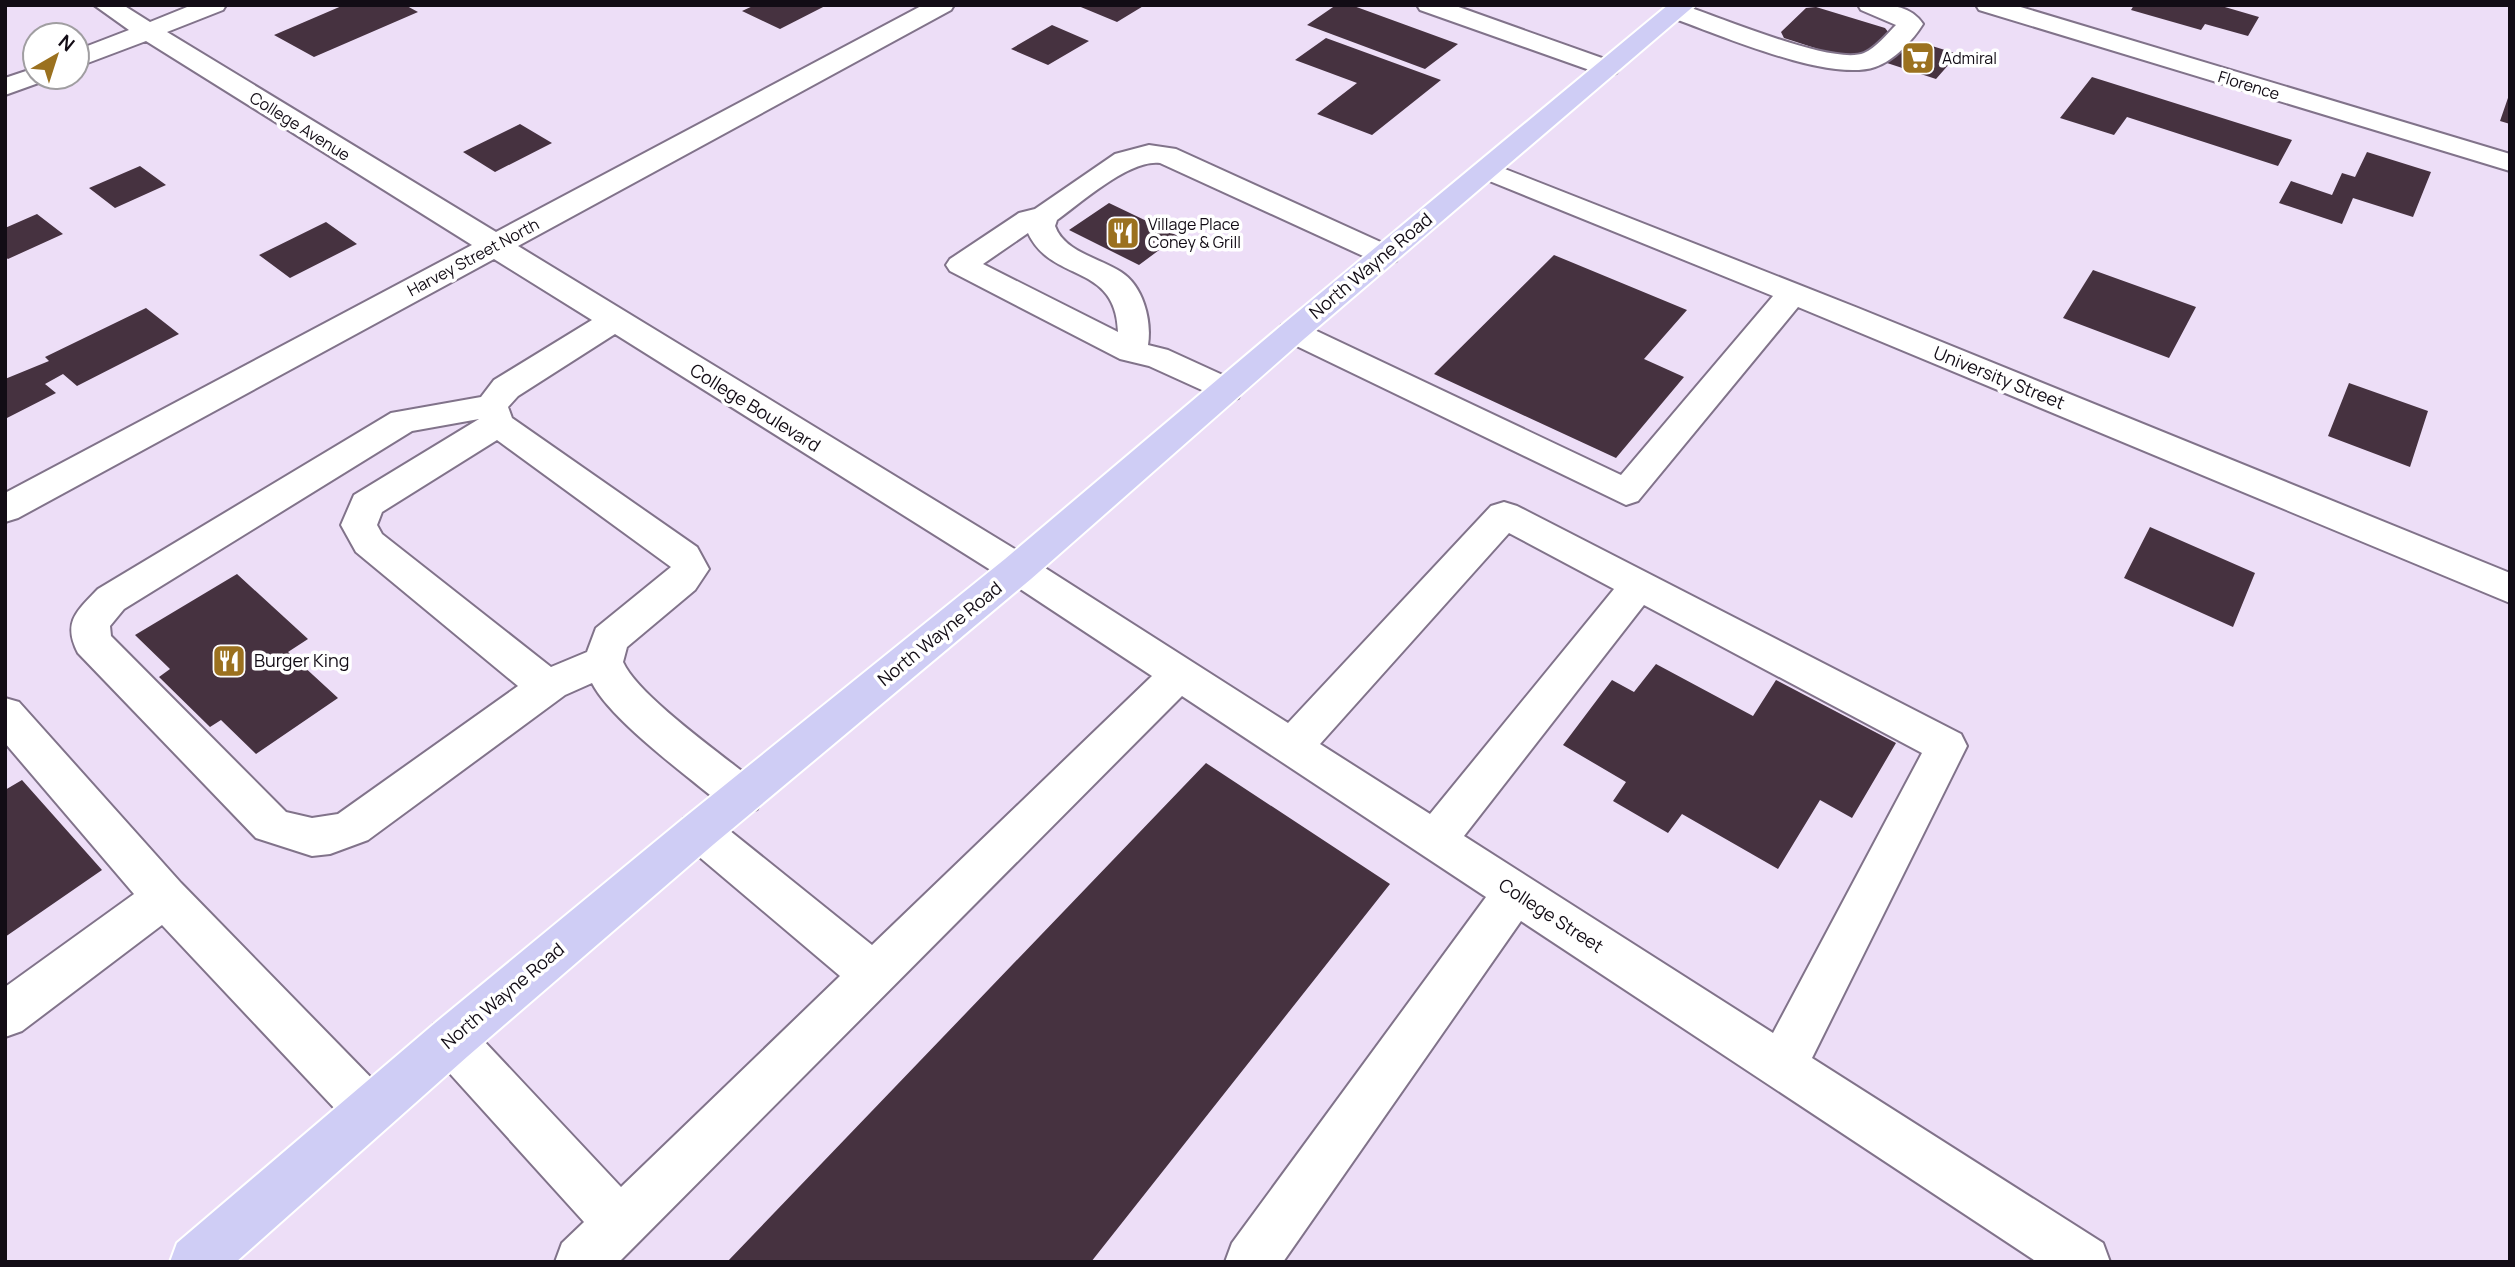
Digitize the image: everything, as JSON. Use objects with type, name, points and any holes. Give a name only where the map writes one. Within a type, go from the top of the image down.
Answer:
[{"type":"main road","name":"North Wayne Road","points":[[196,1262],[451,1040],[699,831],[1018,569],[1293,332],[1680,8]]},
{"type":"street","name":"College Avenue","points":[[106,5],[493,246]]},
{"type":"street","points":[[91,54],[214,5]]},
{"type":"street","name":"Harvey Street North","points":[[5,509],[942,5]]},
{"type":"street","points":[[1429,5],[1607,68]]},
{"type":"street","points":[[1680,8],[1810,56],[1852,64],[1868,62],[1911,24],[1898,15],[1870,5]]},
{"type":"street","name":"Florence","points":[[1988,5],[2510,163]]},
{"type":"street","points":[[1226,390],[1157,357],[1130,352],[961,265],[1029,219],[1044,216],[1136,155],[1166,155],[1385,255]]},
{"type":"street","name":"University Street","points":[[1487,170],[1793,293],[2510,589]]},
{"type":"street","points":[[1044,216],[1039,228],[1047,242],[1112,279],[1120,287],[1136,326],[1130,352]]},
{"type":"street","name":"College Boulevard","points":[[493,246],[1018,569]]},
{"type":"street","points":[[1293,332],[1626,492],[1793,293]]},
{"type":"street","points":[[551,684],[535,677],[369,542],[359,525],[367,504],[494,415],[506,388],[614,321]]},
{"type":"street","points":[[603,662],[551,684],[353,827],[325,838],[299,836],[271,825],[92,642],[90,622],[111,599],[403,421],[494,415],[684,558],[690,569],[682,580],[610,639],[603,662],[612,682],[650,720],[742,796]]},
{"type":"street","points":[[1293,746],[1504,515],[1946,746],[1782,1066]]},
{"type":"street","name":"College Street","points":[[1018,569],[2084,1262]]},
{"type":"street","points":[[1434,841],[1639,585]]},
{"type":"street","points":[[581,1262],[1179,674]]},
{"type":"street","points":[[6,716],[165,897],[369,1110]]},
{"type":"street","points":[[699,831],[873,975]]},
{"type":"street","points":[[1251,1262],[1515,893]]},
{"type":"street","points":[[5,1015],[165,897]]},
{"type":"street","points":[[451,1040],[620,1223]]},
{"type":"building","points":[[344,5],[405,5],[418,12],[314,57],[274,35]]},
{"type":"building","points":[[755,5],[827,5],[780,29],[742,11]]},
{"type":"building","points":[[1076,5],[1145,5],[1117,22]]},
{"type":"building","points":[[1336,5],[1351,5],[1458,44],[1425,69],[1307,25]]},
{"type":"building","points":[[2134,5],[2218,5],[2259,17],[2248,36],[2205,24],[2201,30],[2131,10]]},
{"type":"building","points":[[1816,7],[1885,28],[1889,33],[1865,60],[1855,61],[1784,38],[1781,32],[1806,8]]},
{"type":"building","points":[[1052,25],[1089,41],[1048,65],[1011,49]]},
{"type":"building","points":[[1326,38],[1441,80],[1372,135],[1317,114],[1357,83],[1295,60]]},
{"type":"building","points":[[1908,42],[1958,54],[1936,79],[1887,63]]},
{"type":"building","points":[[2092,77],[2292,140],[2278,166],[2127,117],[2114,135],[2060,118]]},
{"type":"building","points":[[2510,95],[2510,124],[2500,121]]},
{"type":"building","points":[[520,124],[552,143],[495,172],[463,152]]},
{"type":"building","points":[[2367,152],[2431,172],[2413,217],[2353,198],[2342,224],[2279,203],[2291,181],[2332,195],[2342,173],[2355,177]]},
{"type":"building","points":[[140,166],[166,185],[115,208],[89,188]]},
{"type":"building","name":"Village Place Coney & Grill","points":[[1109,203],[1178,236],[1139,265],[1069,230]]},
{"type":"building","points":[[37,214],[63,234],[8,259],[5,257],[5,228]]},
{"type":"building","points":[[326,222],[357,244],[290,278],[259,255]]},
{"type":"building","points":[[1554,255],[1687,310],[1644,359],[1684,377],[1616,458],[1434,374]]},
{"type":"building","points":[[2093,270],[2196,307],[2169,358],[2063,318]]},
{"type":"building","points":[[146,308],[179,334],[77,386],[63,374],[45,384],[56,393],[5,419],[5,379],[49,361],[45,357]]},
{"type":"building","points":[[2349,383],[2428,411],[2410,467],[2328,436]]},
{"type":"building","points":[[2150,527],[2255,573],[2233,627],[2124,578]]},
{"type":"building","name":"Burger King","points":[[237,574],[308,639],[288,652],[338,698],[256,754],[221,720],[210,727],[159,677],[170,669],[135,635]]},
{"type":"building","points":[[1656,664],[1753,716],[1776,680],[1896,743],[1852,818],[1820,800],[1778,869],[1682,814],[1668,833],[1613,801],[1626,782],[1563,745],[1612,680],[1634,692]]},
{"type":"building","points":[[1206,763],[1390,884],[1091,1262],[727,1262]]},
{"type":"building","points":[[22,780],[102,870],[5,937],[5,790]]},
{"type":"place","name":"Admiral","points":[[1918,58]]},
{"type":"place","name":"Village Place Coney & Grill","points":[[1123,233]]},
{"type":"place","name":"Burger King","points":[[229,661]]}]
